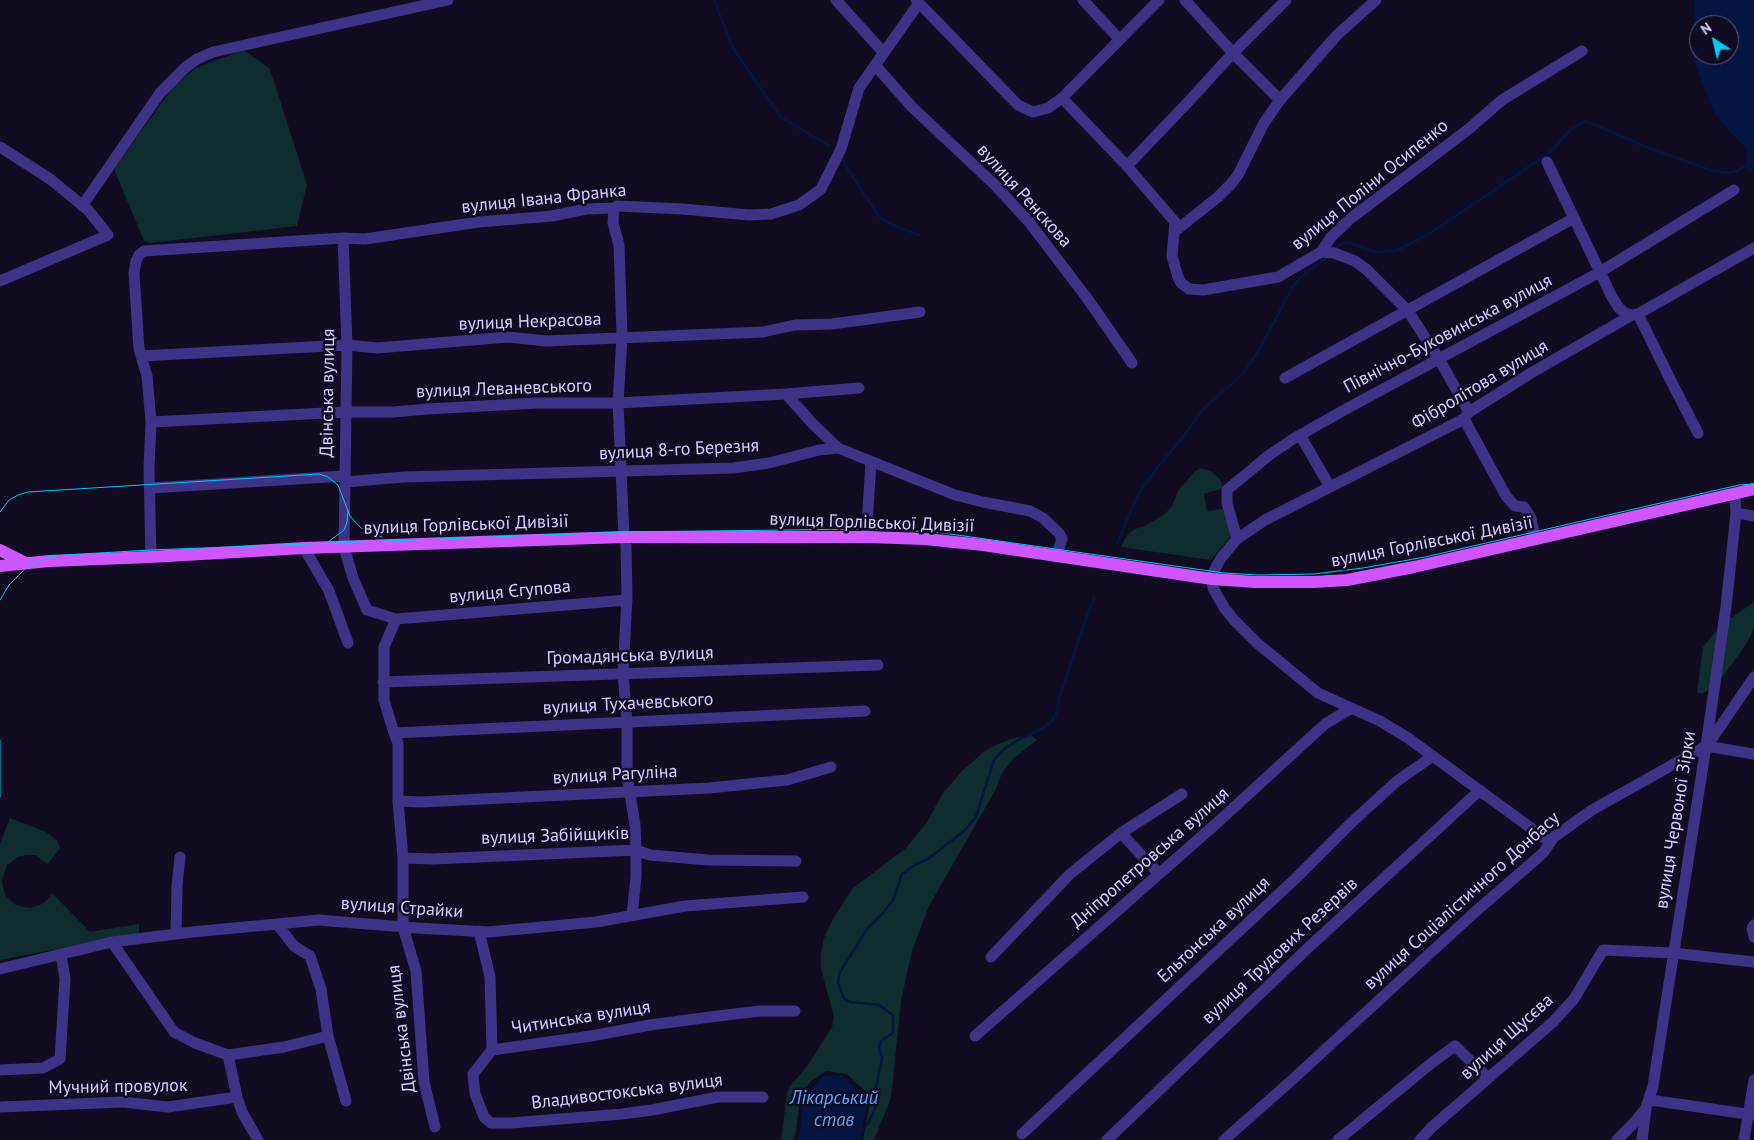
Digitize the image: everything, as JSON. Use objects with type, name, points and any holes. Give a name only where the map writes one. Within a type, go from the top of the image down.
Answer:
[{"type":"main road","name":"вулиця Горлівської Дивізії","points":[[0,566],[304,548],[624,537],[868,537],[925,539],[973,544],[1212,579],[1282,583],[1347,580],[1414,568],[1754,488]]},
{"type":"main road","points":[[0,550],[26,563]]},
{"type":"street","points":[[82,206],[166,86],[186,67],[198,59],[213,52],[448,0]]},
{"type":"street","points":[[836,0],[883,52]]},
{"type":"street","points":[[1083,0],[1119,39]]},
{"type":"street","points":[[917,2],[1018,105],[1025,110],[1033,112],[1056,104],[1159,0]]},
{"type":"street","points":[[1185,0],[1233,53],[1280,100]]},
{"type":"street","points":[[1127,166],[1233,53],[1286,0]]},
{"type":"street","points":[[1174,232],[1231,184],[1238,175],[1264,123],[1280,100],[1337,35],[1376,0]]},
{"type":"street","name":"вулиця Івана Франка","points":[[141,356],[134,273],[136,261],[144,251],[343,238],[365,239],[479,222],[552,216],[586,209],[614,208],[617,206],[683,209],[748,215],[771,214],[799,205],[820,189],[841,149],[860,88],[917,2]]},
{"type":"street","name":"вулиця Поліни Осипенко","points":[[1062,98],[1127,166],[1175,222],[1172,256],[1174,267],[1181,283],[1189,289],[1203,290],[1278,277],[1327,252],[1331,237],[1350,219],[1447,146],[1502,100],[1582,50]]},
{"type":"street","name":"вулиця Ренскова","points":[[874,65],[912,107],[995,185],[1029,222],[1087,298],[1132,363]]},
{"type":"street","points":[[0,147],[50,179],[82,206],[108,235],[0,281]]},
{"type":"street","points":[[1547,162],[1619,308],[1625,313],[1635,314],[1698,433]]},
{"type":"street","name":"Північно-Буковинська вулиця","points":[[1238,539],[1227,503],[1227,490],[1268,456],[1300,435],[1600,272],[1734,190]]},
{"type":"street","points":[[614,208],[613,223],[619,245],[622,337],[618,403],[624,537],[626,545],[627,600],[623,673],[627,722],[627,775],[635,825],[636,850],[636,878],[632,915]]},
{"type":"street","points":[[1285,378],[1574,218]]},
{"type":"street","name":"Двінська вулиця","points":[[343,238],[347,345],[344,547],[367,610],[396,619],[384,648],[384,700],[398,743],[398,801],[403,858],[404,927],[416,971],[424,1082],[435,1127]]},
{"type":"street","name":"Фібролітова вулиця","points":[[1212,579],[1221,558],[1238,539],[1265,520],[1466,416],[1531,373],[1754,248]]},
{"type":"street","points":[[1327,252],[1355,261],[1366,269],[1408,310],[1439,359],[1506,496],[1515,506],[1524,507],[1531,518],[1535,540]]},
{"type":"street","name":"вулиця Некрасова","points":[[141,356],[347,345],[377,348],[508,337],[546,341],[763,332],[795,325],[832,324],[920,312]]},
{"type":"street","points":[[141,356],[147,376],[151,422],[151,557]]},
{"type":"street","name":"вулиця Леваневського","points":[[151,422],[345,412],[394,412],[538,403],[618,403],[859,388]]},
{"type":"street","points":[[786,394],[838,448],[955,495],[1030,511],[1038,515],[1062,539],[1056,557]]},
{"type":"street","points":[[1300,435],[1330,487]]},
{"type":"street","name":"вулиця 8-го Березня","points":[[150,488],[404,476],[733,468],[768,463],[819,450],[838,448]]},
{"type":"street","points":[[868,537],[867,524],[871,462]]},
{"type":"street","name":"вулиця Червоної Зірки","points":[[1617,1140],[1634,1123],[1648,1104],[1653,1086],[1726,607],[1736,513],[1735,494]]},
{"type":"street","points":[[1736,513],[1754,516]]},
{"type":"street","points":[[304,548],[329,591],[348,643]]},
{"type":"street","points":[[1212,579],[1213,588],[1225,609],[1257,643],[1318,693],[1380,721],[1433,756],[1550,842]]},
{"type":"street","name":"вулиця Єгупова","points":[[396,619],[627,600]]},
{"type":"street","name":"Громадянська вулиця","points":[[383,682],[878,665]]},
{"type":"street","points":[[1754,677],[1706,746],[1754,754]]},
{"type":"street","name":"Дніпропетровська вулиця","points":[[975,1036],[1159,874],[1325,724],[1350,709]]},
{"type":"street","name":"вулиця Тухачевського","points":[[394,733],[865,710]]},
{"type":"street","name":"вулиця Соціалістичного Донбасу","points":[[1224,1140],[1542,853],[1554,837],[1592,810],[1706,746]]},
{"type":"street","name":"Ельтонська вулиця","points":[[1022,1134],[1296,878],[1356,818],[1397,781],[1433,756]]},
{"type":"street","name":"вулиця Рагуліна","points":[[398,801],[421,802],[630,793],[766,783],[788,780],[831,767]]},
{"type":"street","name":"вулиця Трудових Резервів","points":[[1107,1140],[1309,947],[1480,790]]},
{"type":"street","points":[[991,957],[1070,874],[1121,833],[1182,794]]},
{"type":"street","points":[[1121,833],[1159,874]]},
{"type":"street","name":"вулиця Забійщиків","points":[[403,858],[432,859],[636,850],[650,855],[708,860],[796,861]]},
{"type":"street","points":[[176,934],[177,885],[180,857]]},
{"type":"street","name":"вулиця Страйки","points":[[0,968],[112,942],[318,920],[479,931],[596,922],[685,906],[804,897]]},
{"type":"street","points":[[276,924],[294,946],[310,956],[321,989],[328,1036],[346,1101]]},
{"type":"street","points":[[1754,925],[1752,928],[1754,937]]},
{"type":"street","name":"Читинська вулиця","points":[[479,931],[490,978],[492,1050],[718,1016],[760,1011],[795,1011]]},
{"type":"street","points":[[112,942],[174,1032],[195,1043],[228,1055],[284,1047],[328,1036]]},
{"type":"street","name":"вулиця Щусєва","points":[[1420,1140],[1432,1127],[1564,1011],[1574,999],[1603,950],[1673,953]]},
{"type":"street","points":[[1673,953],[1754,962]]},
{"type":"street","points":[[0,1070],[43,1068],[60,1060],[64,979],[61,955]]},
{"type":"street","points":[[1338,1140],[1455,1046],[1488,1078]]},
{"type":"street","name":"Владивостокська вулиця","points":[[492,1050],[473,1074],[474,1094],[484,1116],[491,1123],[622,1114],[718,1097],[763,1097]]},
{"type":"street","points":[[228,1055],[242,1112],[258,1140]]},
{"type":"street","points":[[1744,1140],[1751,1115],[1754,1080]]},
{"type":"street","name":"Мучний провулок","points":[[0,1107],[123,1102],[168,1107],[237,1097]]},
{"type":"street","points":[[1642,1140],[1648,1104],[1751,1115]]},
{"type":"green space","points":[[244,50],[270,69],[307,185],[297,226],[150,243],[144,241],[114,169],[172,88],[196,68]]},
{"type":"green space","points":[[1201,468],[1212,472],[1219,478],[1224,488],[1204,494],[1207,511],[1222,509],[1236,530],[1211,560],[1121,547],[1127,535],[1135,529],[1145,526],[1165,514],[1172,506],[1178,491],[1194,472]]},
{"type":"green space","points":[[1754,602],[1754,629],[1745,646],[1720,680],[1728,620]]},
{"type":"green space","points":[[1718,629],[1711,686],[1701,694],[1697,692],[1703,647]]},
{"type":"green space","points":[[1030,735],[1037,740],[1013,759],[1002,773],[996,789],[929,906],[912,951],[901,1001],[891,1098],[874,1140],[863,1140],[869,1107],[866,1092],[847,1074],[826,1071],[811,1081],[800,1096],[796,1132],[793,1140],[781,1140],[787,1093],[790,1086],[806,1068],[832,1027],[834,1017],[821,968],[821,954],[824,938],[833,919],[852,889],[906,848],[927,822],[943,793],[962,771],[986,750],[1011,739]]},
{"type":"green space","points":[[10,818],[46,832],[57,840],[60,848],[48,864],[35,855],[26,855],[18,857],[7,865],[2,880],[3,888],[6,896],[14,904],[31,908],[46,901],[52,893],[90,932],[139,924],[139,934],[0,960],[0,844]]},
{"type":"water","points":[[1694,0],[1754,0],[1754,167],[1750,172],[1746,166],[1747,149],[1715,114],[1695,65],[1739,65],[1739,15],[1694,15]]},
{"type":"water","name":"Лікарський став","points":[[841,1075],[862,1095],[866,1107],[860,1140],[797,1140],[800,1133],[803,1098],[823,1076]]},
{"type":"waterway","points":[[714,0],[733,48],[777,112],[782,118],[830,146]]},
{"type":"waterway","points":[[1334,249],[1348,242],[1375,252],[1400,249],[1427,235],[1533,164],[1551,151],[1571,129],[1586,121],[1651,149],[1713,171],[1729,173],[1737,171],[1748,164]]},
{"type":"waterway","points":[[842,160],[878,215],[888,223],[919,235]]},
{"type":"waterway","points":[[1117,544],[1138,495],[1157,468],[1203,409],[1244,373],[1263,343],[1292,288],[1300,278],[1327,257]]},
{"type":"waterway","points":[[860,1133],[867,1125],[875,1109],[875,1093],[882,1058],[879,1047],[881,1041],[893,1033],[893,1015],[879,1005],[850,1002],[844,998],[838,983],[840,972],[867,929],[893,900],[902,874],[928,859],[965,830],[976,817],[994,760],[1003,750],[1016,741],[1043,728],[1052,721],[1056,714],[1061,691],[1094,597]]},
{"type":"tram line","points":[[0,512],[9,500],[28,492],[319,474],[328,477],[338,485],[350,516],[361,528],[382,537]]},
{"type":"tram line","points":[[0,600],[9,585],[27,567],[48,557],[65,555],[150,550],[624,532],[868,529],[936,532],[1224,573],[1258,575],[1314,574],[1425,557],[1739,485],[1754,484]]},
{"type":"tram line","points":[[328,542],[344,530],[348,510]]},
{"type":"tram line","points":[[0,740],[0,797]]}]
